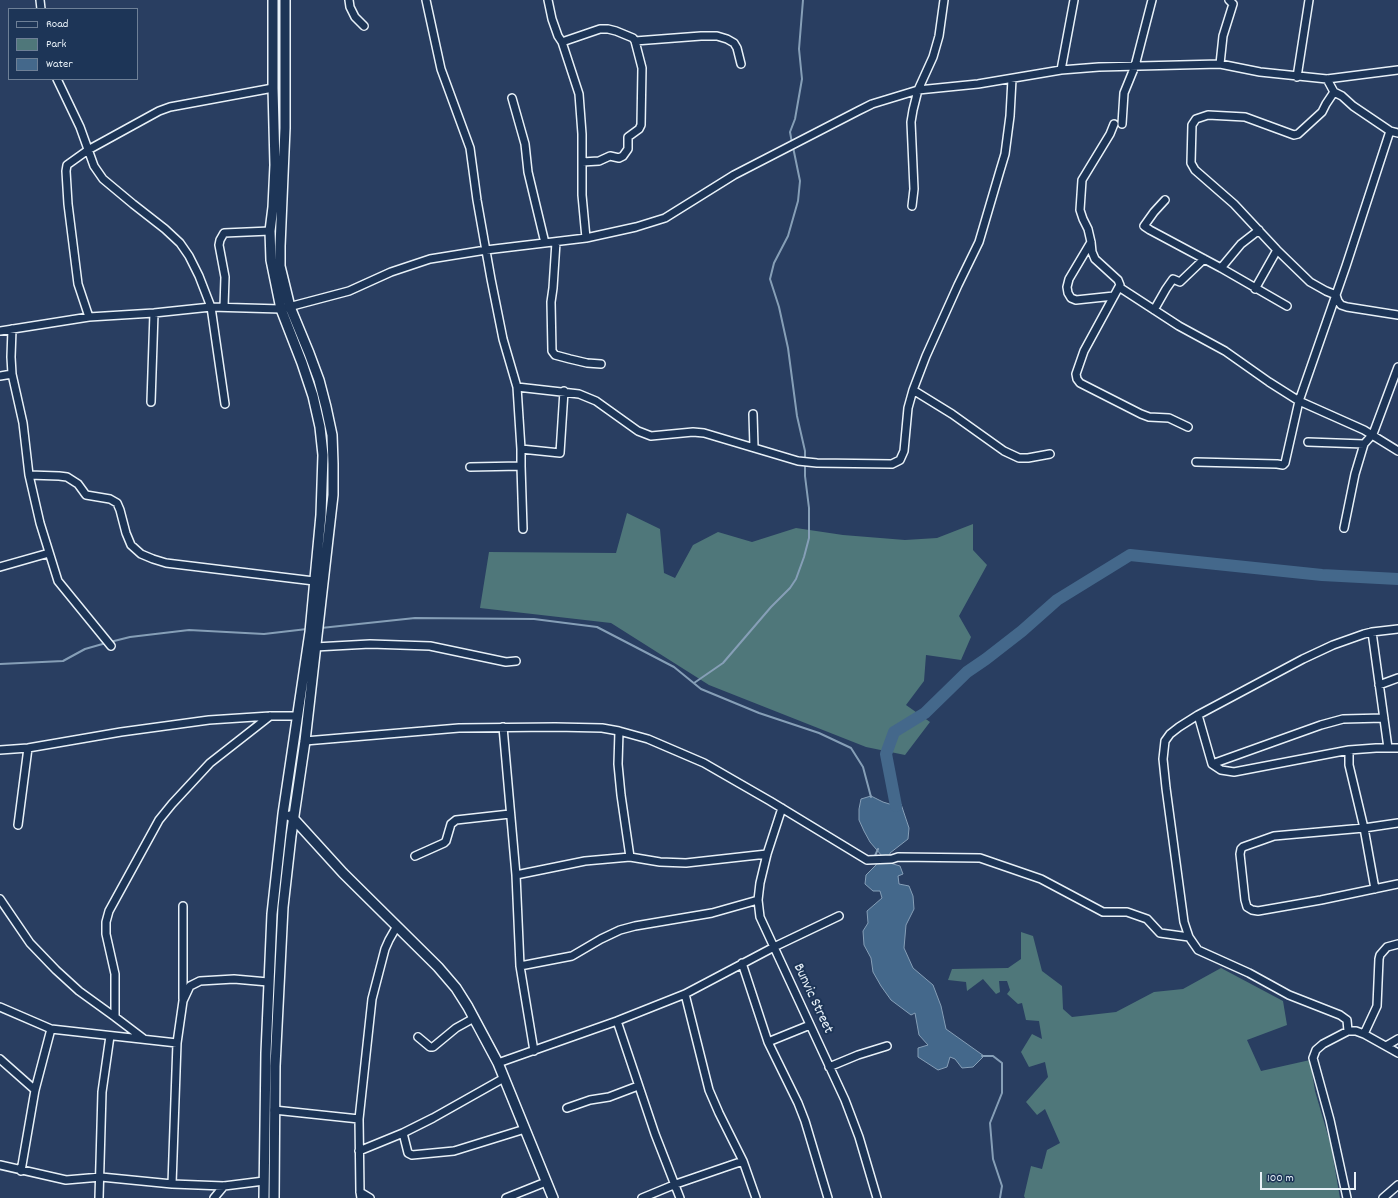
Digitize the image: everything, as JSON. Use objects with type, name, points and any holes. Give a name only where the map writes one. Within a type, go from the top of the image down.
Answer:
[{"type":"main road","points":[[264,1198],[264,1181],[269,1167],[274,1110],[283,907],[293,818],[305,741],[315,647],[314,581],[321,515],[323,455],[320,427],[313,396],[270,260],[270,231],[275,165],[273,0]]},
{"type":"main road","points":[[274,1198],[269,1167],[268,982],[272,914],[283,814],[297,716],[314,626],[333,495],[332,435],[326,406],[319,380],[285,308],[280,266],[285,128],[285,0]]},
{"type":"main road","points":[[283,814],[293,818],[343,874],[438,967],[456,988],[498,1063],[553,1198]]},
{"type":"street","points":[[349,0],[350,7],[355,17],[364,26]]},
{"type":"street","points":[[426,0],[441,69],[470,148],[477,200],[503,339],[517,387],[521,449],[520,466],[523,528]]},
{"type":"street","points":[[548,0],[552,19],[558,36],[562,42],[579,94],[582,134],[582,195],[586,238]]},
{"type":"street","points":[[912,206],[914,189],[911,122],[918,90],[933,57],[939,36],[944,0]]},
{"type":"street","points":[[1061,70],[1074,0]]},
{"type":"street","points":[[1122,124],[1124,93],[1135,66],[1152,0]]},
{"type":"street","points":[[1220,64],[1224,32],[1233,4],[1229,0]]},
{"type":"street","points":[[1297,77],[1308,0]]},
{"type":"street","points":[[562,42],[600,29],[608,29],[633,38],[642,68],[641,125],[639,129],[628,137],[628,149],[623,156],[619,158],[610,156],[599,161],[582,162]]},
{"type":"street","points":[[635,41],[717,36],[734,43],[737,48],[741,64]]},
{"type":"street","points":[[0,331],[89,317],[154,313],[211,307],[285,308],[349,291],[391,272],[441,257],[586,238],[655,222],[665,218],[723,180],[872,104],[918,90],[965,86],[1061,70],[1099,67],[1220,64],[1297,77],[1327,79],[1398,70]]},
{"type":"street","points":[[517,387],[564,391],[579,394],[596,401],[638,431],[651,436],[673,433],[704,432],[798,461],[817,463],[892,464],[900,460],[904,451],[908,408],[913,390],[926,356],[978,242],[1005,154],[1010,116],[1012,79]]},
{"type":"street","points":[[1327,79],[1334,92],[1342,96],[1353,106],[1390,131],[1398,133]]},
{"type":"street","points":[[58,80],[73,110],[94,166],[103,179],[165,229],[180,243],[189,256],[199,276],[211,307],[225,404]]},
{"type":"street","points":[[89,317],[78,284],[68,204],[67,165],[88,150],[114,137],[151,114],[170,108],[273,88]]},
{"type":"street","points":[[1334,92],[1322,112],[1298,134],[1294,135],[1245,117],[1208,115],[1196,119],[1192,125],[1190,157],[1191,163],[1195,170],[1234,204],[1277,250],[1310,282],[1336,295]]},
{"type":"street","points":[[512,98],[526,144],[528,172],[545,243]]},
{"type":"street","points":[[1114,124],[1110,134],[1082,180],[1080,210],[1088,229],[1092,252],[1095,259],[1118,280],[1119,287],[1084,351],[1076,374],[1077,379],[1080,383],[1141,414],[1149,417],[1169,418],[1188,427]]},
{"type":"street","points":[[1196,462],[1283,465],[1285,463],[1299,401],[1336,295],[1390,131]]},
{"type":"street","points":[[1165,200],[1144,226],[1287,306]]},
{"type":"street","points":[[1221,268],[1241,244],[1259,230]]},
{"type":"street","points":[[224,307],[225,277],[219,245],[224,233],[270,231]]},
{"type":"street","points":[[556,242],[551,302],[552,351],[555,355],[570,359],[587,363],[601,364]]},
{"type":"street","points":[[1091,242],[1069,279],[1066,287],[1068,293],[1071,298],[1076,300],[1114,296]]},
{"type":"street","points":[[1255,289],[1277,250]]},
{"type":"street","points":[[1154,310],[1173,279],[1180,282],[1204,259]]},
{"type":"street","points":[[1119,287],[1179,326],[1225,351],[1264,379],[1299,401],[1373,434],[1398,451]]},
{"type":"street","points":[[1336,295],[1338,302],[1346,307],[1398,315]]},
{"type":"street","points":[[151,402],[154,313]]},
{"type":"street","points":[[12,329],[12,374],[23,423],[29,475],[37,511],[58,581],[111,646]]},
{"type":"street","points":[[1344,528],[1355,474],[1364,444],[1373,434],[1398,367]]},
{"type":"street","points":[[0,376],[12,374]]},
{"type":"street","points":[[913,390],[952,414],[1004,451],[1019,458],[1050,454]]},
{"type":"street","points":[[521,449],[560,453],[564,391]]},
{"type":"street","points":[[753,414],[754,447]]},
{"type":"street","points":[[1308,442],[1364,444]]},
{"type":"street","points":[[470,467],[520,466]]},
{"type":"street","points":[[29,475],[67,477],[78,484],[86,495],[110,499],[117,503],[131,545],[141,554],[153,559],[166,563],[314,581]]},
{"type":"street","points":[[0,567],[50,553]]},
{"type":"street","points":[[1348,1031],[1346,1020],[1340,1014],[1289,995],[1249,973],[1198,950],[1189,938],[1184,922],[1163,760],[1164,741],[1179,726],[1303,659],[1340,642],[1372,632],[1398,629]]},
{"type":"street","points":[[1372,632],[1388,748]]},
{"type":"street","points":[[315,647],[370,644],[430,646],[506,662],[516,662]]},
{"type":"street","points":[[1379,685],[1398,678]]},
{"type":"street","points":[[1198,715],[1212,764],[1220,770],[1234,772],[1349,750],[1398,748]]},
{"type":"street","points":[[0,750],[28,748],[164,725],[209,720],[270,716],[297,716]]},
{"type":"street","points":[[115,1017],[115,974],[106,934],[106,922],[109,911],[159,820],[172,804],[210,763],[270,716]]},
{"type":"street","points":[[1212,764],[1344,718],[1384,718]]},
{"type":"street","points":[[503,727],[516,874],[520,966],[534,1051]]},
{"type":"street","points":[[305,741],[459,728],[602,728],[619,731],[648,739],[704,763],[782,808],[867,860],[898,857],[980,858],[1041,879],[1103,912],[1127,912],[1147,919],[1160,933],[1189,938]]},
{"type":"street","points":[[619,731],[618,764],[630,857]]},
{"type":"street","points":[[18,825],[28,748]]},
{"type":"street","points":[[1349,750],[1349,765],[1364,828],[1375,889]]},
{"type":"street","name":"Bunvic Street","points":[[782,808],[766,854],[760,883],[758,900],[760,917],[845,1100],[859,1137],[877,1198]]},
{"type":"street","points":[[415,856],[444,843],[451,824],[456,820],[510,814]]},
{"type":"street","points":[[1398,822],[1364,828],[1274,836],[1244,847],[1240,854],[1245,900],[1247,907],[1252,910],[1258,911],[1321,900],[1398,884]]},
{"type":"street","points":[[516,874],[585,861],[630,857],[660,862],[686,863],[766,854]]},
{"type":"street","points":[[0,899],[30,943],[56,970],[79,991],[144,1039]]},
{"type":"street","points":[[520,966],[572,956],[620,930],[635,926],[712,913],[758,900]]},
{"type":"street","points":[[172,1184],[177,1043],[183,1001],[182,906]]},
{"type":"street","points":[[498,1063],[617,1021],[685,994],[742,963],[839,916]]},
{"type":"street","points":[[370,1198],[361,1195],[359,1119],[372,999],[385,949],[397,926]]},
{"type":"street","points":[[1364,1034],[1377,1006],[1380,955],[1387,947],[1398,944]]},
{"type":"street","points":[[742,963],[768,1042],[798,1103],[828,1198]]},
{"type":"street","points":[[183,1001],[190,986],[200,982],[234,979],[268,982]]},
{"type":"street","points":[[685,994],[709,1090],[719,1114],[743,1160],[756,1198]]},
{"type":"street","points":[[0,1007],[51,1029],[177,1043]]},
{"type":"street","points":[[418,1038],[432,1047],[456,1028],[474,1018]]},
{"type":"street","points":[[617,1021],[655,1134],[676,1184],[680,1198]]},
{"type":"street","points":[[768,1042],[810,1025]]},
{"type":"street","points":[[21,1171],[35,1090],[51,1029]]},
{"type":"street","points":[[1347,1198],[1330,1120],[1313,1058],[1316,1050],[1323,1044],[1348,1031],[1356,1031],[1364,1034],[1398,1053]]},
{"type":"street","points":[[99,1198],[101,1177],[102,1092],[110,1036]]},
{"type":"street","points":[[1386,1046],[1398,1039]]},
{"type":"street","points":[[829,1067],[858,1055],[887,1046]]},
{"type":"street","points":[[0,1058],[35,1090]]},
{"type":"street","points":[[359,1151],[403,1133],[433,1118],[504,1078]]},
{"type":"street","points":[[567,1108],[590,1100],[609,1097],[638,1086]]},
{"type":"street","points":[[274,1110],[359,1119]]},
{"type":"street","points":[[403,1133],[408,1153],[418,1154],[454,1151],[524,1129]]},
{"type":"street","points":[[642,1198],[743,1160]]},
{"type":"street","points":[[0,1165],[66,1180],[101,1177],[172,1184],[224,1186],[264,1181]]},
{"type":"street","points":[[506,1198],[546,1182]]},
{"type":"street","points":[[1383,1198],[1398,1185]]},
{"type":"street","points":[[214,1198],[224,1186]]},
{"type":"green space","points":[[627,513],[660,529],[664,573],[675,578],[693,545],[718,532],[752,542],[796,528],[843,535],[905,540],[937,538],[973,524],[973,550],[987,565],[959,616],[971,637],[961,660],[926,655],[924,681],[906,705],[930,722],[905,755],[866,747],[709,685],[611,623],[480,608],[489,552],[616,553]]},
{"type":"green space","points":[[1021,932],[1033,936],[1042,971],[1062,986],[1063,1009],[1072,1017],[1116,1012],[1154,992],[1183,989],[1221,968],[1283,1001],[1287,1025],[1247,1040],[1261,1071],[1310,1060],[1315,1091],[1331,1146],[1340,1198],[1025,1198],[1024,1196],[1031,1166],[1042,1169],[1047,1150],[1060,1143],[1045,1109],[1037,1115],[1026,1102],[1048,1077],[1045,1062],[1029,1067],[1021,1052],[1032,1034],[1042,1039],[1039,1021],[1026,1020],[1022,1003],[1018,1004],[1007,994],[1010,990],[1007,981],[999,981],[1000,992],[996,994],[983,979],[967,991],[966,982],[948,980],[952,969],[1008,968],[1021,959]]},
{"type":"water","points":[[871,796],[896,806],[901,804],[909,828],[908,839],[890,853],[890,863],[900,866],[903,874],[898,876],[899,884],[909,886],[913,896],[914,909],[906,925],[904,948],[913,968],[933,985],[941,1006],[946,1029],[984,1056],[973,1067],[962,1068],[955,1059],[950,1057],[947,1067],[938,1070],[918,1057],[918,1048],[928,1045],[919,1035],[915,1013],[911,1015],[891,1000],[873,972],[871,958],[864,945],[863,931],[868,923],[867,911],[882,898],[880,891],[873,891],[865,884],[866,875],[876,865],[882,856],[870,842],[859,820],[861,799]]},
{"type":"waterway","points":[[792,143],[790,132],[795,119],[802,79],[799,49],[803,0]]},
{"type":"waterway","points":[[694,683],[723,663],[771,607],[790,588],[796,579],[809,538],[809,508],[805,476],[805,451],[797,416],[788,348],[779,307],[770,279],[774,263],[788,236],[798,201],[800,181],[793,147]]},
{"type":"waterway","points":[[896,806],[886,754],[894,732],[925,713],[967,672],[1022,631],[1057,600],[1130,555],[1322,575],[1398,579]]},
{"type":"waterway","points":[[321,628],[415,618],[534,619],[597,627],[674,667],[701,689],[759,713],[819,733],[851,748],[863,767],[871,797]]},
{"type":"waterway","points":[[110,642],[130,637],[189,630],[264,634],[307,629]]},
{"type":"waterway","points":[[0,664],[63,661],[85,649],[106,643]]},
{"type":"waterway","points":[[874,858],[878,849]]},
{"type":"waterway","points":[[982,1056],[993,1056],[1002,1063],[1002,1093],[990,1123],[993,1159],[1002,1186],[1000,1198]]}]
